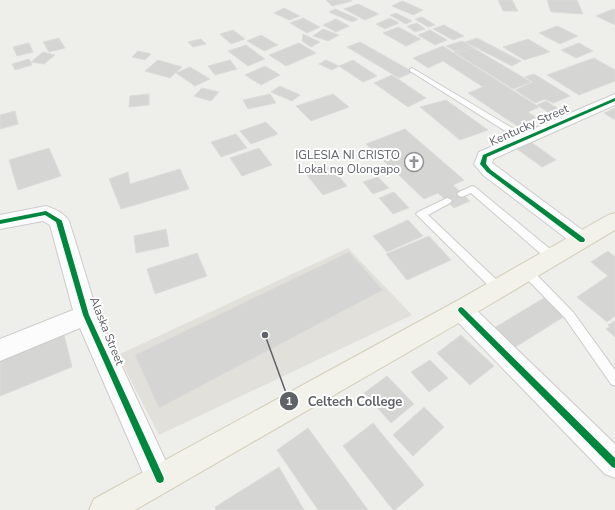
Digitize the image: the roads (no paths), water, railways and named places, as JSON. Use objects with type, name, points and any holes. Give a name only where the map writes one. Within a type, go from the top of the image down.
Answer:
[{"type":"main road","points":[[105,510],[461,310],[614,222]]},
{"type":"street","name":"Kentucky Street","points":[[582,240],[488,171],[483,164],[485,156],[615,99]]},
{"type":"street","name":"Alaska Street","points":[[0,222],[46,213],[59,221],[86,315],[160,480]]},
{"type":"street","points":[[461,310],[615,464]]},
{"type":"street","points":[[0,350],[86,315]]},
{"type":"lane","points":[[412,70],[524,139]]},
{"type":"lane","points":[[462,194],[472,188],[552,257]]},
{"type":"lane","points":[[447,201],[421,214],[498,288]]},
{"type":"lane","points":[[527,272],[569,315],[615,380]]},
{"type":"place","name":"IGLESIA NI CRISTO Lokal ng Olongapo","points":[[414,162]]},
{"type":"place","name":"Celtech College","points":[[265,335]]}]
